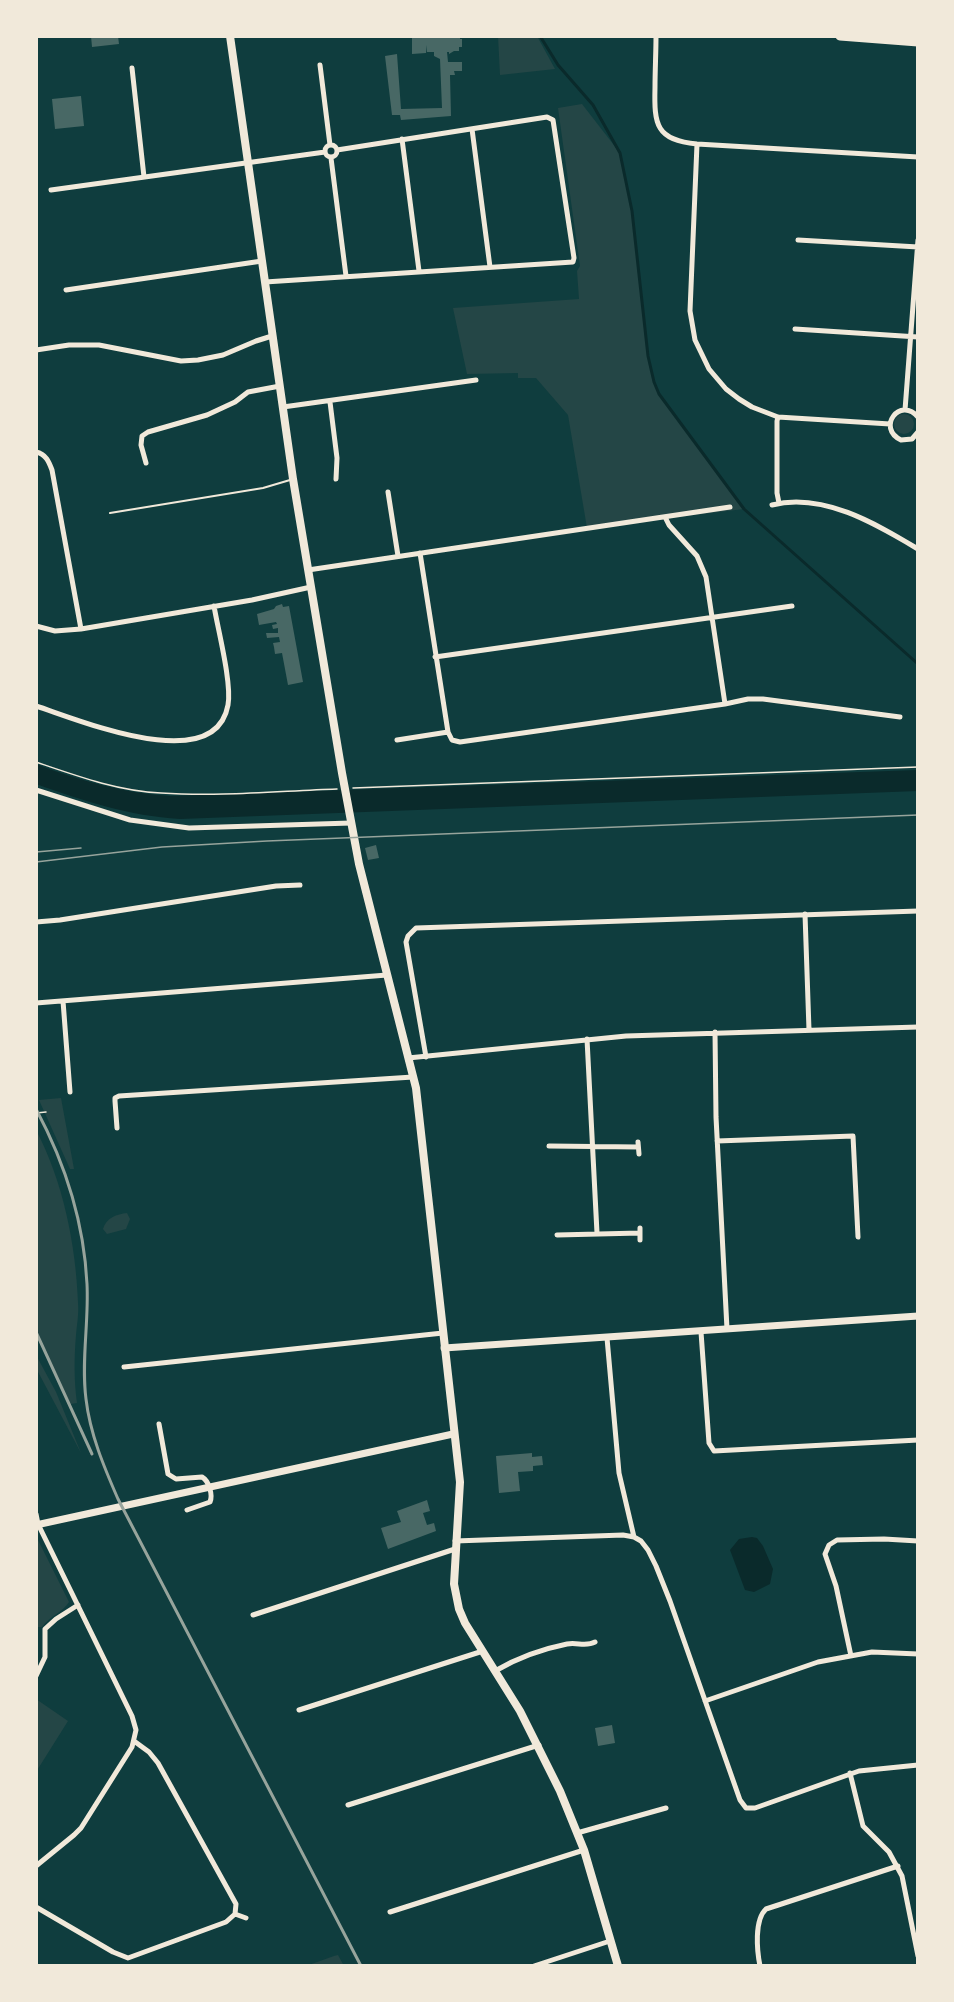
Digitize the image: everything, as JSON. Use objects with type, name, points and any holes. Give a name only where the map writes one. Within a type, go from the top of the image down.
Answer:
[{"type":"highway","points":[[840,36],[918,42]]},
{"type":"main road","points":[[231,36],[293,479],[342,773],[359,864],[413,1077],[430,1203],[453,1434],[460,1482],[453,1575],[456,1600],[465,1623],[514,1699],[539,1745],[578,1833],[618,1966]]},
{"type":"street","points":[[656,36],[654,111],[657,123],[668,136],[676,140],[697,144],[918,157]]},
{"type":"street","points":[[320,65],[330,145]]},
{"type":"street","points":[[132,68],[144,177]]},
{"type":"street","points":[[265,282],[573,262],[555,127],[553,120],[547,117],[337,150]]},
{"type":"street","points":[[472,129],[490,267]]},
{"type":"street","points":[[402,139],[419,272]]},
{"type":"street","points":[[697,144],[690,311],[695,340],[709,369],[726,389],[752,407],[778,417],[890,424]]},
{"type":"street","points":[[325,152],[325,148],[330,145]]},
{"type":"street","points":[[330,145],[335,146],[337,150]]},
{"type":"street","points":[[331,158],[336,155],[337,150]]},
{"type":"street","points":[[51,190],[325,152]]},
{"type":"street","points":[[325,152],[331,158],[346,276]]},
{"type":"street","points":[[798,240],[918,247]]},
{"type":"street","points":[[905,410],[915,337],[918,240]]},
{"type":"street","points":[[66,290],[262,261]]},
{"type":"street","points":[[795,329],[915,337]]},
{"type":"street","points":[[36,350],[69,345],[99,345],[181,361],[198,360],[223,355],[272,336]]},
{"type":"street","points":[[283,407],[476,380]]},
{"type":"street","points":[[146,463],[141,445],[142,436],[148,432],[207,415],[235,402],[248,392],[280,386]]},
{"type":"street","points":[[330,402],[337,458],[336,479]]},
{"type":"street","points":[[918,417],[915,413],[905,410],[897,412],[890,424],[893,434],[901,440],[912,439],[918,432]]},
{"type":"street","points":[[778,417],[775,504],[801,503],[848,512],[869,521],[918,549]]},
{"type":"street","points":[[36,452],[47,458],[52,470],[81,629]]},
{"type":"street","points":[[388,492],[398,556]]},
{"type":"street","points":[[308,570],[730,507]]},
{"type":"street","points":[[665,517],[669,525],[701,562],[706,577],[725,704]]},
{"type":"street","points":[[420,553],[435,657],[448,732],[452,740],[460,742],[748,699],[900,717]]},
{"type":"street","points":[[36,626],[55,631],[81,629],[252,600],[311,587]]},
{"type":"street","points":[[36,706],[111,730],[162,741],[183,742],[204,735],[219,725],[225,717],[229,699],[214,606]]},
{"type":"street","points":[[435,657],[792,606]]},
{"type":"street","points":[[397,740],[448,732]]},
{"type":"street","points":[[36,790],[130,820],[189,828],[351,823]]},
{"type":"street","points":[[36,922],[276,886],[300,885]]},
{"type":"street","points":[[426,1057],[406,942],[408,936],[416,928],[918,911]]},
{"type":"street","points":[[805,914],[809,1030]]},
{"type":"street","points":[[36,1003],[387,975]]},
{"type":"street","points":[[63,1001],[70,1092]]},
{"type":"street","points":[[408,1058],[587,1038],[918,1027]]},
{"type":"street","points":[[715,1032],[717,1141],[727,1329]]},
{"type":"street","points":[[587,1038],[597,1233]]},
{"type":"street","points":[[117,1128],[115,1098],[119,1096],[413,1077]]},
{"type":"street","points":[[717,1141],[853,1136],[858,1237]]},
{"type":"street","points":[[549,1146],[638,1145],[639,1154]]},
{"type":"street","points":[[557,1235],[640,1230],[640,1240]]},
{"type":"street","points":[[444,1348],[918,1316]]},
{"type":"street","points":[[701,1332],[710,1443],[714,1451],[918,1440]]},
{"type":"street","points":[[124,1367],[443,1333]]},
{"type":"street","points":[[607,1338],[619,1473],[634,1537]]},
{"type":"street","points":[[159,1424],[168,1474],[176,1479],[202,1477],[207,1480],[212,1498],[210,1502],[187,1510]]},
{"type":"street","points":[[37,1525],[453,1434]]},
{"type":"street","points":[[36,1514],[37,1525],[135,1723],[135,1741],[81,1828],[36,1866]]},
{"type":"street","points":[[253,1615],[455,1545],[623,1535],[634,1537],[646,1546],[656,1566],[740,1800],[746,1808],[753,1808],[865,1769],[918,1765]]},
{"type":"street","points":[[851,1656],[836,1586],[826,1556],[826,1548],[837,1540],[861,1538],[918,1541]]},
{"type":"street","points":[[36,1676],[45,1657],[45,1629],[56,1618],[78,1605]]},
{"type":"street","points":[[495,1671],[524,1657],[567,1644],[593,1643],[595,1652]]},
{"type":"street","points":[[705,1701],[801,1667],[885,1651],[918,1654]]},
{"type":"street","points":[[299,1710],[483,1652]]},
{"type":"street","points":[[36,1907],[125,1957],[136,1956],[226,1922],[235,1914],[236,1904],[158,1763],[135,1741]]},
{"type":"street","points":[[348,1805],[539,1745]]},
{"type":"street","points":[[850,1773],[863,1826],[889,1852],[904,1882],[918,1956]]},
{"type":"street","points":[[578,1833],[666,1808]]},
{"type":"street","points":[[390,1912],[584,1850]]},
{"type":"street","points":[[760,1966],[758,1950],[760,1916],[766,1909],[898,1866]]},
{"type":"street","points":[[235,1914],[246,1918]]},
{"type":"street","points":[[534,1966],[610,1941]]},
{"type":"street","points":[[124,1966],[125,1957]]},
{"type":"lane","points":[[110,513],[263,488],[293,479]]},
{"type":"path","points":[[36,762],[100,783],[160,793],[340,789]]},
{"type":"path","points":[[351,789],[918,767]]},
{"type":"path","points":[[36,1113],[46,1112]]},
{"type":"shaded area","points":[[498,36],[537,36],[555,69],[500,75]]},
{"type":"shaded area","points":[[582,104],[620,153],[632,211],[648,356],[654,382],[659,394],[744,509],[587,528],[568,415],[536,378],[518,378],[518,373],[467,374],[453,308],[579,299],[577,271],[580,266],[558,108]]},
{"type":"shaded area","points":[[904,414],[911,417],[914,424],[911,431],[904,434],[897,431],[894,424],[897,417]]},
{"type":"shaded area","points":[[36,764],[102,785],[171,796],[918,770],[918,791],[180,819],[125,811],[89,802],[36,784]]},
{"type":"shaded area","points":[[61,1098],[74,1169],[70,1169],[39,1100]]},
{"type":"shaded area","points":[[36,1130],[61,1192],[71,1236],[77,1281],[75,1386],[77,1403],[70,1404],[36,1328]]},
{"type":"shaded area","points":[[127,1213],[130,1219],[126,1229],[107,1234],[103,1229],[109,1219]]},
{"type":"shaded area","points":[[36,1355],[56,1392],[81,1453],[36,1368]]},
{"type":"shaded area","points":[[36,1536],[69,1602],[42,1627],[36,1627]]},
{"type":"shaded area","points":[[757,1538],[763,1546],[773,1569],[770,1584],[754,1592],[745,1590],[730,1550],[739,1539]]},
{"type":"shaded area","points":[[36,1699],[68,1721],[36,1772]]},
{"type":"shaded area","points":[[338,1955],[344,1966],[306,1966],[334,1956]]},
{"type":"building","points":[[91,36],[118,36],[119,44],[92,47]]},
{"type":"building","points":[[412,36],[460,36],[462,39],[462,47],[459,47],[459,51],[449,54],[447,52],[448,62],[462,62],[462,71],[454,71],[455,75],[450,75],[451,116],[401,120],[400,115],[392,115],[385,56],[397,54],[401,109],[442,108],[440,59],[434,56],[434,52],[427,52],[427,45],[426,53],[412,54]]},
{"type":"building","points":[[81,96],[84,126],[55,129],[52,99]]},
{"type":"building","points":[[282,604],[283,607],[289,606],[303,682],[288,685],[282,653],[275,654],[273,643],[280,642],[279,637],[267,638],[266,633],[278,633],[278,628],[273,629],[272,625],[277,624],[276,622],[259,625],[257,614]]},
{"type":"building","points":[[376,845],[379,858],[368,860],[365,848]]},
{"type":"building","points":[[532,1453],[532,1457],[542,1456],[543,1465],[533,1466],[533,1471],[518,1472],[520,1491],[499,1493],[496,1456]]},
{"type":"building","points":[[427,1500],[430,1511],[423,1513],[427,1525],[434,1523],[436,1531],[388,1549],[381,1528],[401,1522],[397,1511]]},
{"type":"building","points":[[612,1725],[615,1743],[598,1746],[595,1728]]},
{"type":"waterway","points":[[540,36],[558,65],[593,105],[620,153],[632,211],[648,356],[659,394],[744,509],[918,664]]},
{"type":"tram line","points":[[36,862],[162,847],[267,841],[918,815]]},
{"type":"tram line","points":[[36,852],[81,848]]},
{"type":"railway","points":[[36,1109],[64,1172],[82,1239],[87,1284],[84,1370],[86,1399],[94,1438],[103,1463],[118,1499],[361,1966]]},
{"type":"railway","points":[[36,1332],[92,1454]]}]
